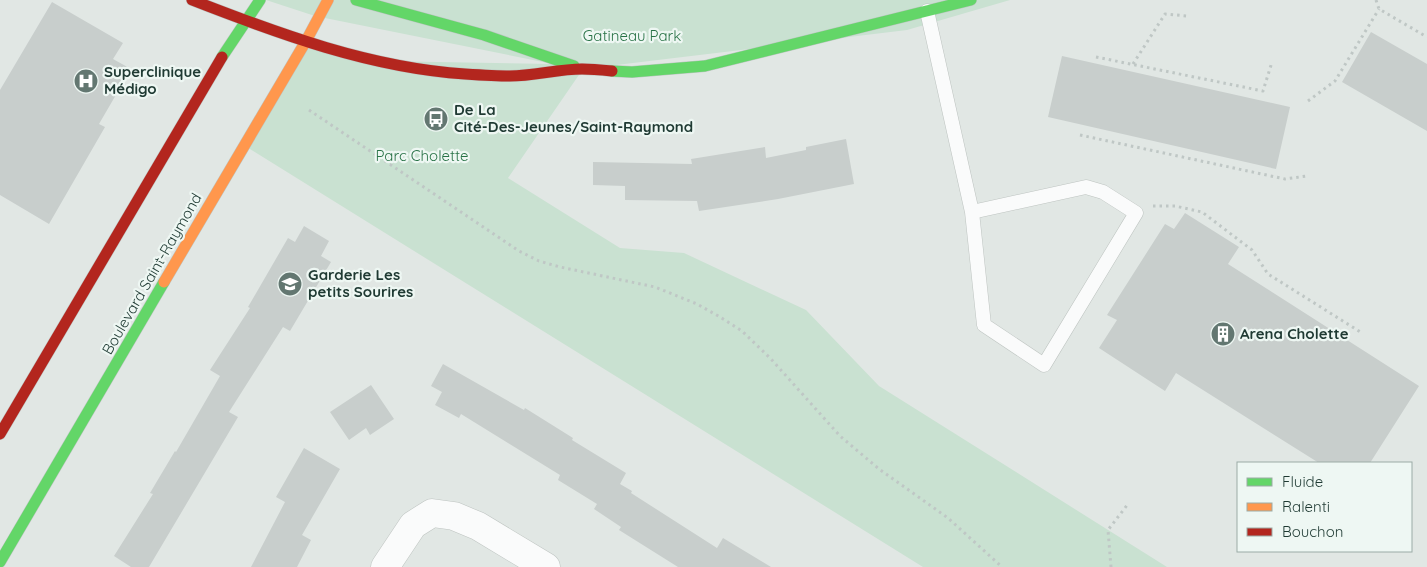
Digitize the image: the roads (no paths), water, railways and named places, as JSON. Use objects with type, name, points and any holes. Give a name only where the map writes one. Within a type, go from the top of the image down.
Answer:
[{"type":"main road","points":[[192,0],[306,42],[416,69],[510,76],[582,69],[632,72],[705,66],[970,0]]},
{"type":"main road","points":[[0,434],[216,67],[260,0]]},
{"type":"main road","name":"Boulevard Saint-Raymond","points":[[0,562],[306,42],[328,0]]},
{"type":"main road","points":[[356,0],[484,35],[582,69]]},
{"type":"main road","points":[[432,10],[451,26]]},
{"type":"street","points":[[385,567],[414,525],[432,513],[454,516],[478,526],[546,567]]},
{"type":"lane","points":[[927,11],[972,212],[984,325],[1044,364],[1136,213],[1103,192],[1086,187],[972,212]]},
{"type":"place","name":"Superclinique Médigo","points":[[86,81]]},
{"type":"place","name":"De La Cité-Des-Jeunes/Saint-Raymond","points":[[436,119]]},
{"type":"place","name":"Garderie Les petits Sourires","points":[[290,284]]},
{"type":"place","name":"Arena Cholette","points":[[1223,334]]},
{"type":"park label","name":"Gatineau Park","points":[[632,36]]},
{"type":"park label","name":"Parc Cholette","points":[[422,156]]}]
